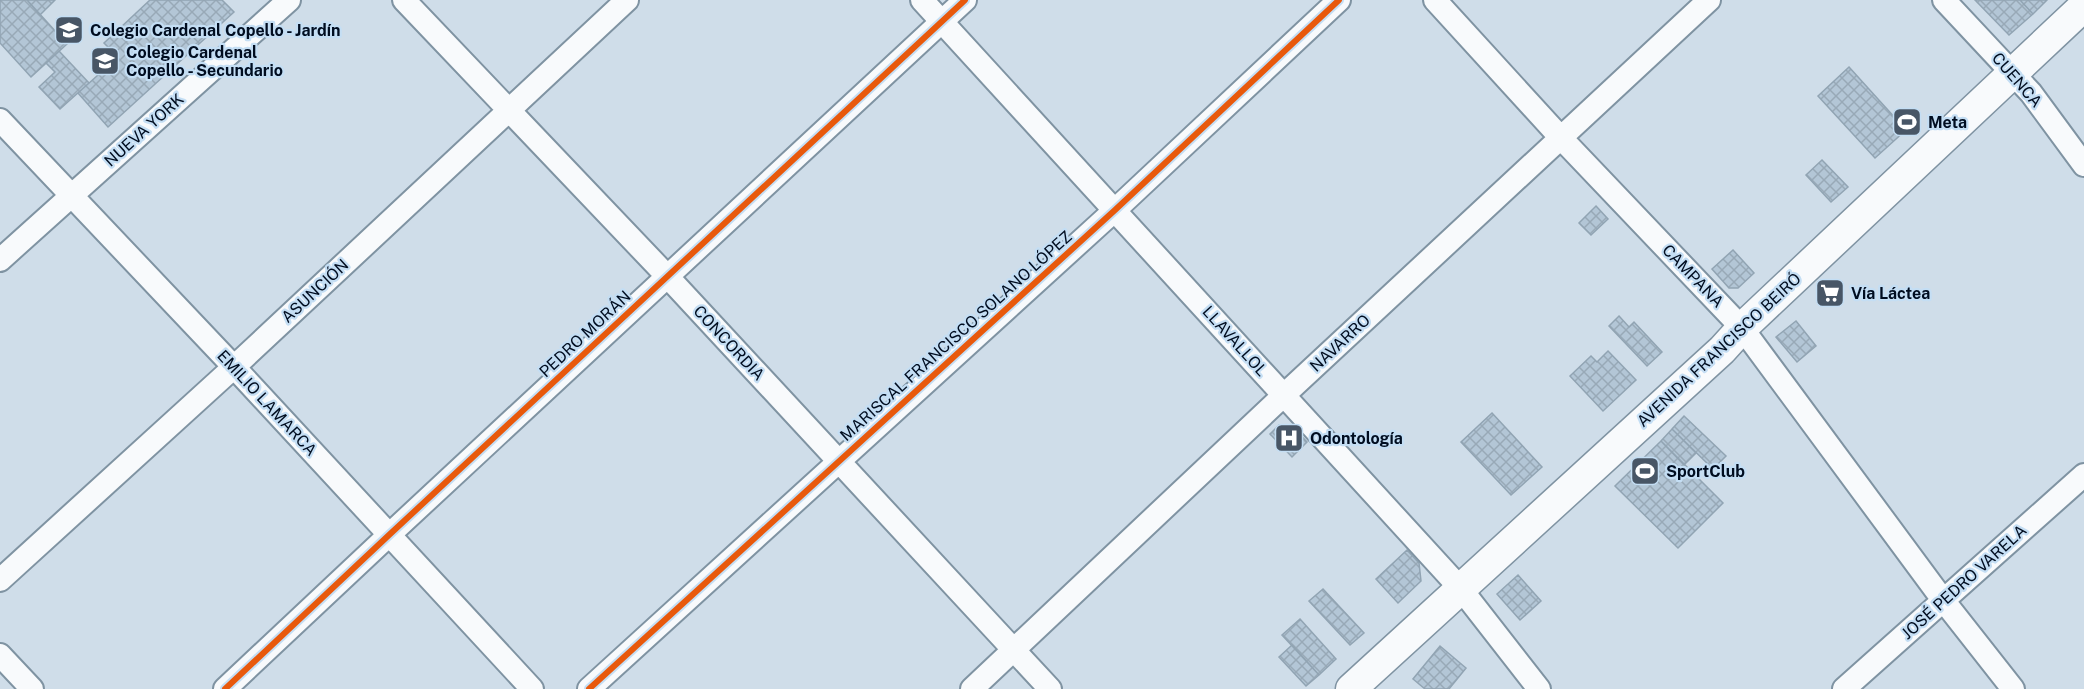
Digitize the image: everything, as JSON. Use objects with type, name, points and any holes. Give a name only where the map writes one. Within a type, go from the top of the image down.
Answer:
[{"type":"main road","name":"AVENIDA FRANCISCO BEIRÓ","points":[[1351,689],[1713,358],[1742,328],[2084,6]]},
{"type":"street","name":"NUEVA YORK","points":[[0,260],[289,0]]},
{"type":"street","name":"CONCORDIA","points":[[404,0],[668,276],[1050,689]]},
{"type":"street","name":"ASUNCIÓN","points":[[0,580],[234,367],[627,0]]},
{"type":"street","name":"LLAVALLOL","points":[[922,0],[1461,589],[1539,689]]},
{"type":"street","name":"PEDRO MORÁN","points":[[225,689],[965,0]]},
{"type":"street","name":"MARISCAL FRANCISCO SOLANO LÓPEZ","points":[[589,689],[1115,210],[1338,0]]},
{"type":"street","name":"CAMPANA","points":[[1435,0],[1561,138],[1742,328],[1943,600],[2013,689]]},
{"type":"street","name":"NAVARRO","points":[[972,689],[1709,0]]},
{"type":"street","name":"CUENCA","points":[[1944,0],[2031,93],[2084,165]]},
{"type":"street","name":"EMILIO LAMARCA","points":[[0,120],[234,367],[531,689]]},
{"type":"street","name":"JOSÉ PEDRO VARELA","points":[[1844,689],[2084,475]]},
{"type":"street","points":[[0,655],[32,689]]},
{"type":"building","points":[[0,0],[27,0],[67,44],[31,77],[0,43]]},
{"type":"building","name":"Colegio Cardenal Copello - Jardín","points":[[27,0],[55,0],[40,15]]},
{"type":"building","name":"Colegio Cardenal Copello - Secundario","points":[[150,0],[222,0],[234,12],[108,127],[78,93],[118,57],[104,43]]},
{"type":"building","points":[[1975,0],[2020,0],[2033,14],[2009,35]]},
{"type":"building","points":[[2020,0],[2047,0],[2033,14]]},
{"type":"building","points":[[59,51],[89,83],[60,109],[39,87],[55,72],[46,63]]},
{"type":"building","points":[[1849,67],[1906,130],[1875,158],[1818,96]]},
{"type":"building","points":[[1822,160],[1848,187],[1831,202],[1806,175]]},
{"type":"building","points":[[1596,206],[1608,219],[1591,235],[1579,223]]},
{"type":"building","points":[[1733,250],[1754,273],[1738,288],[1729,288],[1712,269]]},
{"type":"building","points":[[1619,316],[1629,327],[1634,322],[1662,352],[1647,366],[1609,326]]},
{"type":"building","points":[[1796,321],[1816,346],[1797,362],[1776,337]]},
{"type":"building","points":[[1608,351],[1636,380],[1603,411],[1570,376],[1591,356],[1597,362]]},
{"type":"building","points":[[1492,413],[1542,467],[1511,495],[1461,442]]},
{"type":"building","points":[[1684,416],[1726,456],[1713,469],[1672,429]]},
{"type":"building","name":"Odontología","points":[[1279,425],[1292,426],[1307,442],[1292,457],[1270,434]]},
{"type":"building","points":[[1672,429],[1696,453],[1684,465],[1661,441]]},
{"type":"building","points":[[1661,441],[1723,503],[1678,548],[1615,486]]},
{"type":"building","points":[[1407,550],[1419,563],[1421,581],[1398,603],[1376,579]]},
{"type":"building","points":[[1518,575],[1541,601],[1520,620],[1497,594]]},
{"type":"building","points":[[1323,589],[1364,633],[1350,645],[1309,601]]},
{"type":"building","points":[[1300,619],[1336,659],[1319,675],[1282,635]]},
{"type":"building","points":[[1292,645],[1319,675],[1306,686],[1279,657]]},
{"type":"building","points":[[1440,646],[1466,668],[1449,689],[1425,689],[1413,679]]},
{"type":"cycle path","points":[[225,689],[965,0]]},
{"type":"cycle path","points":[[589,689],[1115,210],[1339,0]]},
{"type":"place","name":"Colegio Cardenal Copello - Jardín","points":[[69,30]]},
{"type":"place","name":"Colegio Cardenal Copello - Secundario","points":[[105,61]]},
{"type":"place","name":"Meta","points":[[1907,122]]},
{"type":"place","name":"Vía Láctea","points":[[1830,293]]},
{"type":"place","name":"Odontología","points":[[1289,438]]},
{"type":"place","name":"SportClub","points":[[1645,471]]}]
